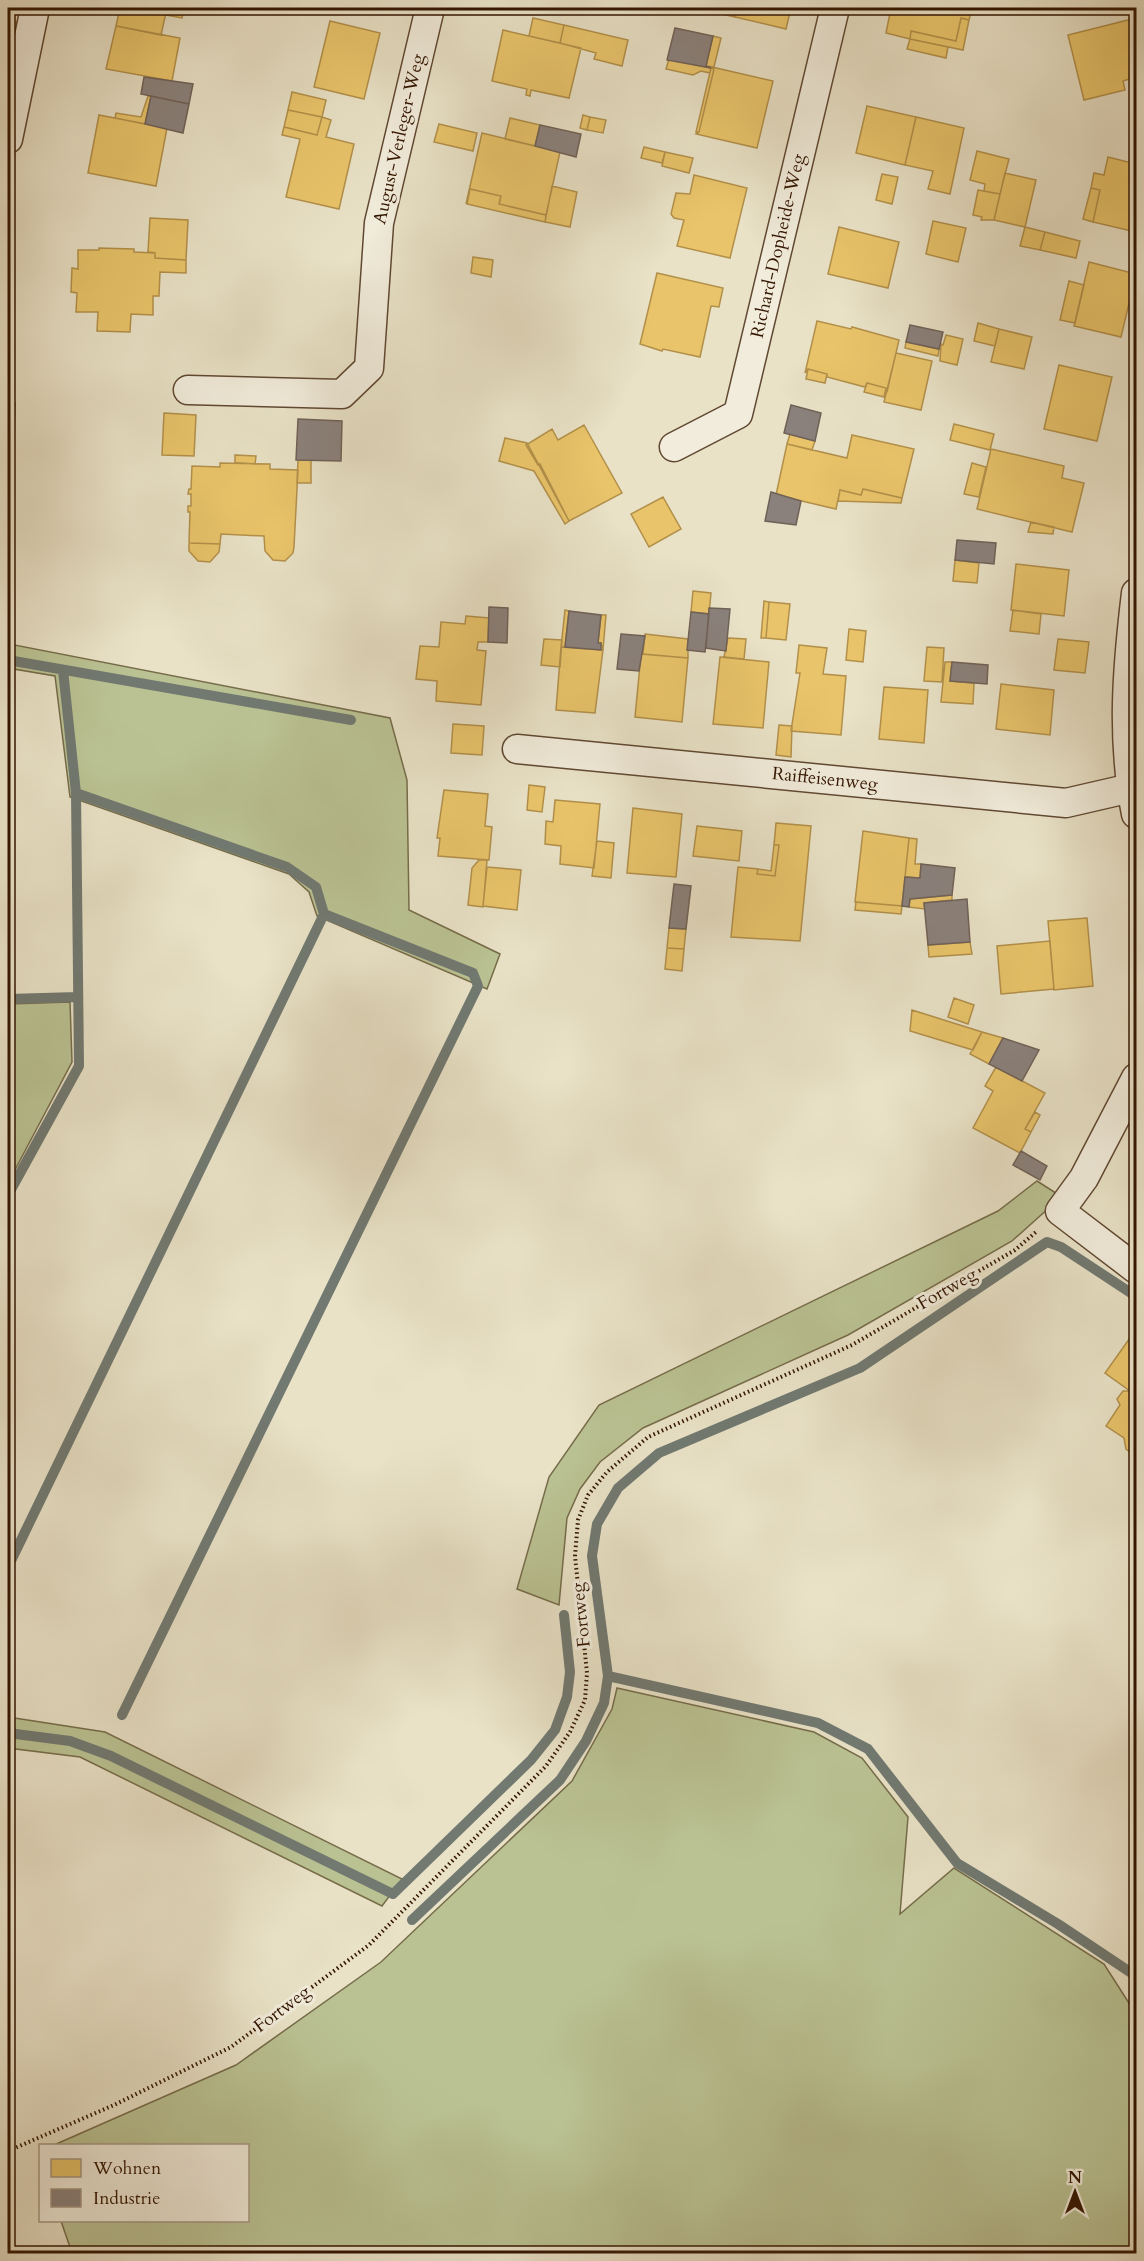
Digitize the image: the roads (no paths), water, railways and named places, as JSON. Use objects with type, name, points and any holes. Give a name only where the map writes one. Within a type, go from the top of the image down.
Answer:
[{"type":"street","points":[[8,139],[35,8]]},
{"type":"street","name":"August-Verleger-Weg","points":[[188,390],[342,394],[369,368],[379,223],[430,8]]},
{"type":"street","name":"Richard-Dopheide-Weg","points":[[674,447],[738,414],[835,8]]},
{"type":"street","points":[[1134,801],[1126,670],[1137,593]]},
{"type":"street","name":"Raiffeisenweg","points":[[517,749],[1066,803],[1134,801]]},
{"type":"street","points":[[1137,1078],[1084,1178],[1060,1211],[1137,1269]]},
{"type":"waterway","points":[[8,660],[351,720]]},
{"type":"waterway","points":[[8,1195],[79,1066],[76,793],[63,670]]},
{"type":"waterway","points":[[8,1567],[324,914],[316,887],[287,867],[76,793]]},
{"type":"waterway","points":[[122,1715],[478,986],[473,973],[324,914]]},
{"type":"waterway","points":[[8,999],[77,997]]},
{"type":"waterway","points":[[412,1920],[560,1780],[586,1741],[604,1703],[608,1676],[592,1556],[597,1524],[618,1488],[659,1453],[860,1368],[1047,1242],[1061,1247],[1134,1295]]},
{"type":"waterway","points":[[8,1733],[70,1741],[111,1756],[393,1894],[531,1760],[555,1730],[567,1697],[570,1672],[564,1615]]},
{"type":"waterway","points":[[608,1676],[818,1723],[868,1749],[957,1863],[1058,1924],[1136,1976]]}]
